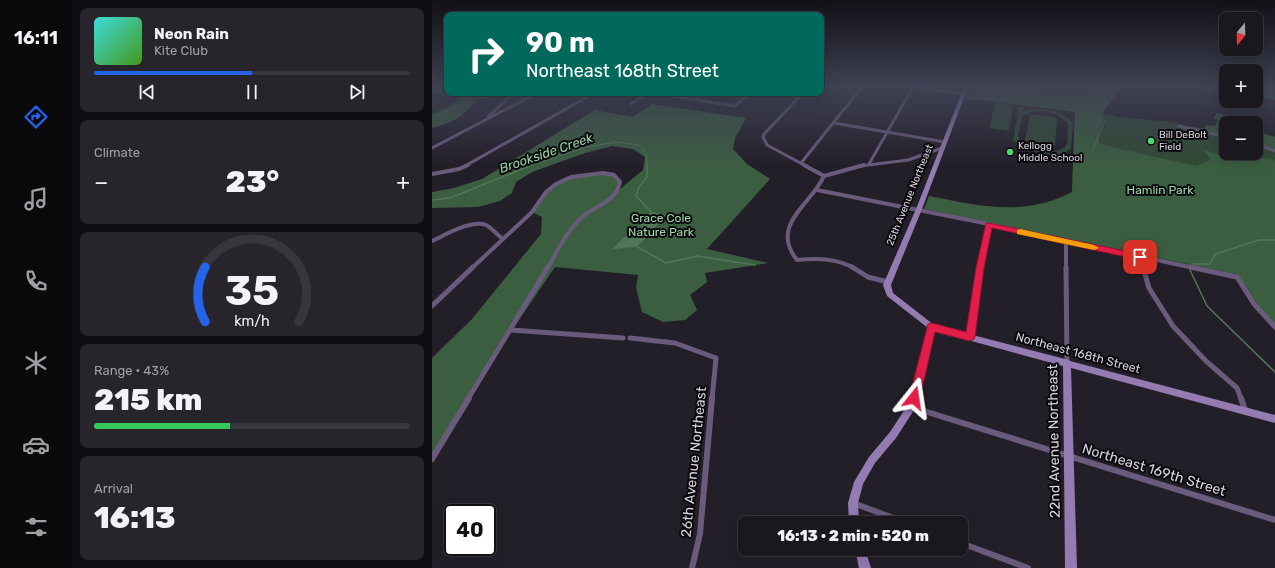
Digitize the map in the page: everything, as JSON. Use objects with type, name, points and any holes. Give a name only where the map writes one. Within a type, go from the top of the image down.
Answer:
[{"type":"street","points":[[487,118],[492,114]]},
{"type":"street","points":[[432,148],[496,114]]},
{"type":"street","points":[[432,174],[471,164],[558,114]]},
{"type":"street","points":[[784,114],[764,134],[763,140],[767,144],[824,176],[869,164],[908,160],[942,148]]},
{"type":"street","points":[[801,163],[841,114]]},
{"type":"street","points":[[869,164],[898,114]]},
{"type":"street","name":"25th Avenue Northeast","points":[[888,286],[956,114]]},
{"type":"street","points":[[834,123],[945,142]]},
{"type":"street","points":[[1179,126],[1219,135]]},
{"type":"street","points":[[1263,147],[1275,151]]},
{"type":"street","points":[[432,306],[532,212],[546,192],[556,184],[571,177],[603,173],[614,175],[620,182],[618,191],[602,205],[581,218],[565,238],[432,459]]},
{"type":"street","points":[[824,176],[817,190],[808,199],[793,221],[787,236],[789,250],[797,260],[815,258],[833,260],[888,286]]},
{"type":"street","points":[[817,190],[919,209],[1066,242],[1237,277],[1254,304],[1275,327]]},
{"type":"street","points":[[432,241],[462,228],[480,224],[488,226],[494,233],[503,239]]},
{"type":"street","points":[[970,337],[980,268],[989,225]]},
{"type":"street","name":"22nd Avenue Northeast","points":[[1066,242],[1068,456],[1071,568]]},
{"type":"street","points":[[1140,257],[1149,288],[1170,321],[1206,361],[1237,388],[1245,410]]},
{"type":"street","name":"Northeast 168th Street","points":[[888,286],[890,294],[932,327],[1275,418]]},
{"type":"street","points":[[854,516],[853,503],[855,492],[862,477],[911,407],[925,359],[932,327]]},
{"type":"street","points":[[511,330],[623,338]]},
{"type":"street","name":"26th Avenue Northeast","points":[[630,338],[675,343],[716,358],[700,534],[692,568]]},
{"type":"street","name":"Northeast 169th Street","points":[[911,407],[1275,520]]},
{"type":"street","points":[[853,503],[888,516]]},
{"type":"street","points":[[968,546],[1028,568]]},
{"type":"street","points":[[862,556],[865,568]]},
{"type":"green space","points":[[432,114],[463,114],[458,118],[432,128]]},
{"type":"green space","name":"Grace Cole Nature Park","points":[[589,114],[614,114],[633,117],[638,114],[716,114],[746,118],[735,138],[733,149],[747,164],[770,179],[707,249],[768,263],[705,273],[707,282],[690,295],[697,310],[685,320],[663,322],[642,312],[636,288],[638,275],[555,267],[512,330],[432,459],[432,358],[472,319],[541,234],[542,217],[532,212],[541,198],[554,185],[562,181],[587,175],[614,175],[620,182],[619,190],[643,170],[645,157],[633,149],[612,146],[585,153],[532,172],[516,182],[512,193],[500,201],[478,207],[432,208],[432,192],[454,188],[482,179]]},
{"type":"green space","points":[[993,114],[1012,114],[1009,131],[989,128]]},
{"type":"green space","points":[[1018,114],[1028,114],[1024,115],[1022,119],[1018,137],[1022,143],[1035,150],[1050,152],[1057,151],[1067,144],[1068,123],[1053,114],[1060,114],[1073,123],[1071,148],[1058,155],[1042,154],[1013,140]]},
{"type":"green space","points":[[1030,114],[1057,118],[1055,146],[1025,141]]},
{"type":"green space","name":"Hamlin Park","points":[[1075,114],[1103,114],[1119,117],[1173,122],[1187,126],[1219,131],[1219,160],[1263,160],[1263,138],[1275,140],[1275,327],[1237,277],[1080,245],[1072,192]]},
{"type":"green space","name":"Hamlin Park","points":[[1075,114],[1102,114],[1104,115],[1099,133],[1099,143],[1107,146],[1196,166],[1209,161],[1210,159],[1203,149],[1219,155],[1219,160],[1263,160],[1263,158],[1269,158],[1275,161],[1275,327],[1233,273],[924,209],[929,196],[984,206],[1002,207],[1037,205],[1054,200],[1072,192]]},
{"type":"green space","points":[[1217,114],[1230,116],[1219,116],[1219,135],[1210,133],[1204,128],[1207,125],[1215,126],[1218,120],[1214,118]]},
{"type":"green space","points":[[1263,133],[1275,137],[1275,150],[1263,146]]},
{"type":"shaded area","points":[[651,212],[666,215],[636,247],[613,249],[624,237],[640,232],[642,219]]},
{"type":"waterway","points":[[432,118],[442,114]]},
{"type":"waterway","points":[[1092,151],[1105,121]]},
{"type":"waterway","name":"Brookside Creek","points":[[532,165],[587,147],[616,142],[639,145],[646,153],[647,166]]},
{"type":"waterway","name":"Brookside Creek","points":[[432,200],[450,198],[532,165]]},
{"type":"waterway","name":"Brookside Creek","points":[[647,166],[647,177],[639,187],[636,196],[652,213]]},
{"type":"waterway","points":[[1193,264],[1210,264],[1215,254],[1259,240],[1275,240]]},
{"type":"waterway","name":"Brookside Creek","points":[[636,246],[666,263],[697,256],[755,265]]},
{"type":"waterway","points":[[1190,270],[1207,306],[1275,372]]},
{"type":"slow traffic","points":[[1020,232],[1094,248]]},
{"type":"place","name":"Bill DeBolt Field","points":[[1151,141]]},
{"type":"place","name":"Kellogg Middle School","points":[[1010,152]]},
{"type":"route","points":[[914,398],[932,327],[970,337],[980,268],[989,225],[1140,257]]}]
